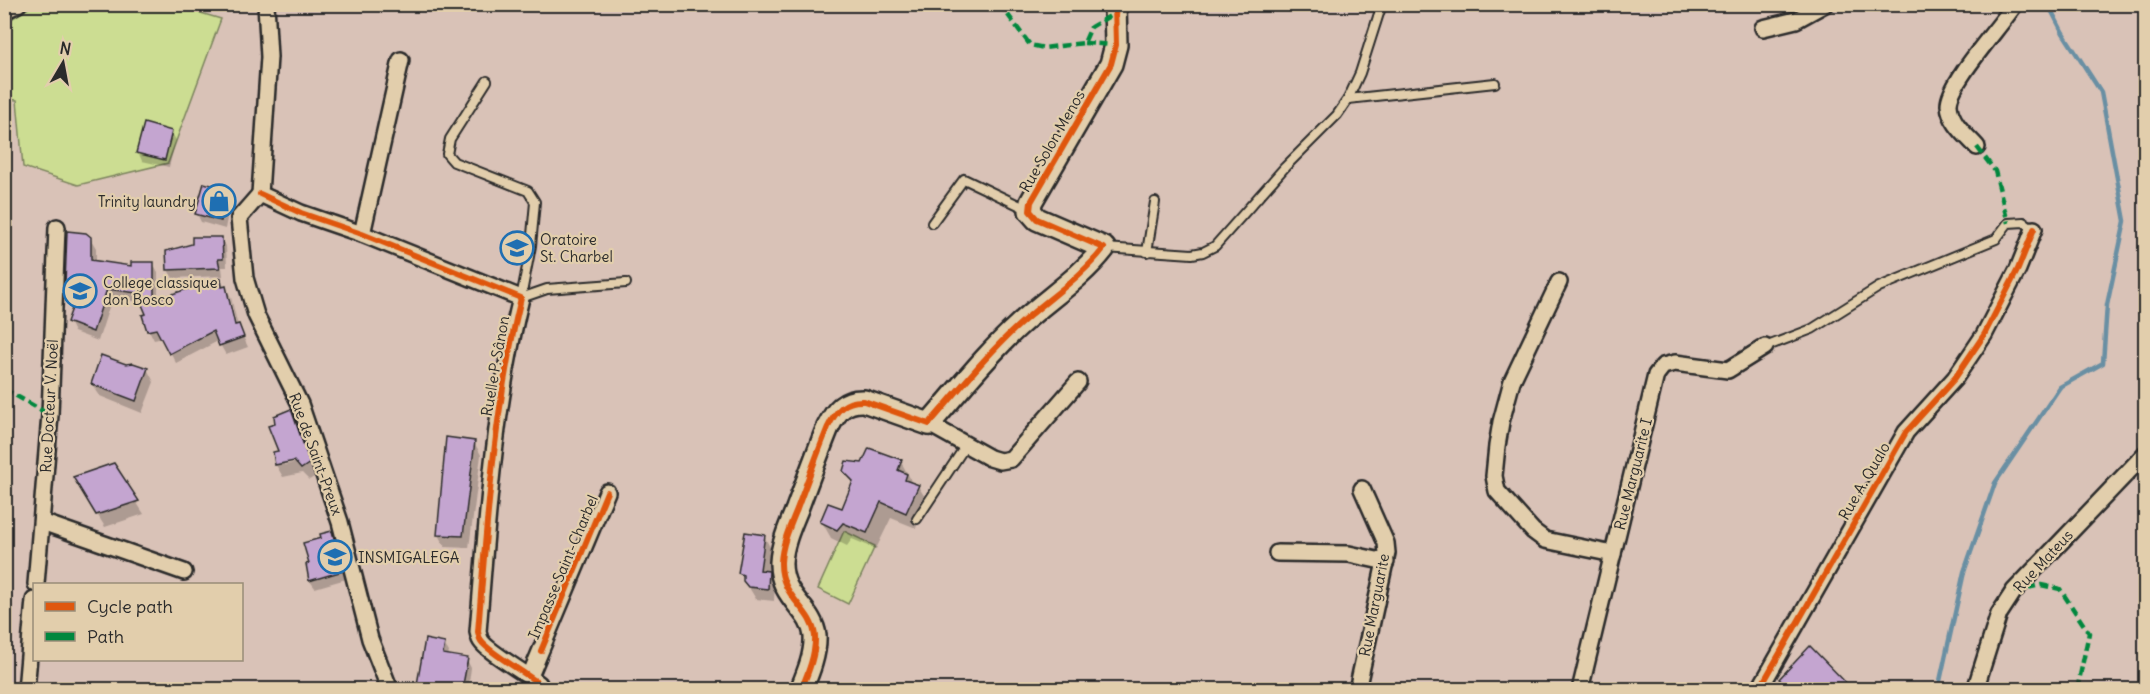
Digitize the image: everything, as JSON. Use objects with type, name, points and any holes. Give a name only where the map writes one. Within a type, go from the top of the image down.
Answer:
[{"type":"street","points":[[4,11],[18,4]]},
{"type":"street","points":[[260,194],[269,57],[266,4]]},
{"type":"street","name":"Rue Solon Menos","points":[[1104,248],[1036,219],[1030,211],[1031,202],[1111,64],[1116,45],[1115,4]]},
{"type":"street","points":[[1763,28],[1796,20],[1825,4]]},
{"type":"street","points":[[1977,147],[1954,122],[1949,105],[1953,90],[1967,68],[2015,4]]},
{"type":"street","points":[[362,234],[401,60]]},
{"type":"street","name":"Ruelle P. Sânon","points":[[260,194],[301,213],[362,234],[521,297],[510,340],[494,439],[478,632],[481,641],[488,648],[530,676],[538,684],[539,690]]},
{"type":"street","name":"Rue de Saint-Preux","points":[[260,194],[239,218],[245,278],[256,315],[300,404],[340,522],[370,639],[390,690]]},
{"type":"street","name":"Rue Docteur V. Noël","points":[[36,583],[50,415],[57,226]]},
{"type":"street","name":"Rue A. Qualo","points":[[1759,690],[1906,432],[1956,378],[1983,335],[2018,269],[2034,229]]},
{"type":"street","points":[[929,424],[1004,339],[1084,272],[1104,248]]},
{"type":"street","points":[[1560,282],[1512,381],[1501,422],[1494,476],[1497,491],[1533,531],[1545,540],[1613,554]]},
{"type":"street","name":"Rue Marguarite I","points":[[1580,690],[1656,375],[1663,366],[1676,363],[1728,370],[1765,347]]},
{"type":"street","points":[[801,690],[809,670],[815,635],[808,617],[789,595],[781,562],[787,534],[835,413],[844,404],[855,400],[864,401],[929,424],[990,458],[1000,461],[1011,459],[1078,382]]},
{"type":"street","name":"Rue Mateus","points":[[1975,690],[1999,614],[2014,591],[2145,453]]},
{"type":"street","name":"Rue Marguarite","points":[[1357,690],[1387,553],[1386,543],[1362,489]]},
{"type":"street","name":"Impasse Saint-Charbel","points":[[530,676],[607,492]]},
{"type":"street","points":[[42,522],[184,572]]},
{"type":"street","points":[[1277,553],[1348,554],[1386,562]]},
{"type":"street","points":[[26,690],[33,611]]},
{"type":"lane","points":[[1104,248],[1192,254],[1215,246],[1286,167],[1337,115],[1348,99],[1360,73],[1382,4]]},
{"type":"lane","points":[[487,81],[450,139],[447,154],[453,162],[528,191],[536,202],[531,246],[521,297],[547,289],[626,283]]},
{"type":"lane","points":[[1348,99],[1495,83]]},
{"type":"lane","points":[[932,223],[964,179],[1030,211]]},
{"type":"lane","points":[[1147,252],[1155,202]]},
{"type":"lane","points":[[1765,347],[1812,329],[1879,287],[1996,239],[2008,223],[2024,222],[2034,229]]},
{"type":"lane","points":[[917,519],[966,444]]},
{"type":"green space","points":[[33,5],[174,5],[221,19],[168,163],[78,185],[23,167],[17,100],[5,99],[5,23]]},
{"type":"green space","points":[[844,531],[875,546],[848,604],[818,589]]},
{"type":"building","points":[[144,123],[172,131],[165,160],[136,153]]},
{"type":"building","points":[[204,183],[219,187],[219,190],[226,194],[221,221],[195,214]]},
{"type":"building","points":[[67,231],[86,233],[91,237],[91,260],[131,266],[131,262],[154,262],[154,300],[221,278],[222,287],[226,286],[235,325],[239,324],[244,337],[219,346],[213,331],[169,354],[156,329],[147,331],[142,315],[146,314],[137,293],[107,289],[93,332],[67,322],[80,286],[65,284]]},
{"type":"building","points":[[192,237],[222,237],[223,259],[218,259],[220,268],[167,270],[166,251],[192,244]]},
{"type":"building","points":[[101,355],[126,364],[133,363],[148,368],[136,401],[91,384]]},
{"type":"building","points":[[291,409],[310,463],[301,469],[294,461],[275,465],[273,452],[278,451],[268,426],[275,424],[274,416]]},
{"type":"building","points":[[446,437],[475,441],[463,536],[437,535]]},
{"type":"building","points":[[869,448],[902,460],[898,470],[907,474],[905,480],[919,485],[906,513],[881,502],[867,533],[843,523],[837,530],[820,522],[828,503],[842,508],[853,481],[843,471],[846,461],[862,463]]},
{"type":"building","points":[[114,463],[139,501],[96,515],[73,477]]},
{"type":"building","points":[[332,531],[343,571],[309,581],[306,564],[309,563],[303,543],[321,538],[320,534]]},
{"type":"building","points":[[745,532],[765,535],[760,570],[769,571],[768,589],[748,587],[743,581],[743,575],[738,573]]},
{"type":"building","points":[[425,639],[445,643],[443,654],[468,658],[462,690],[416,690]]},
{"type":"building","points":[[1810,646],[1853,690],[1792,690],[1779,679]]},
{"type":"waterway","points":[[1938,690],[1964,572],[1995,483],[2060,387],[2103,363],[2107,305],[2125,221],[2101,92],[2063,33],[2048,4]]},
{"type":"marked path","points":[[1000,4],[1030,45],[1044,48],[1084,43],[1091,27],[1115,13]]},
{"type":"marked path","points":[[1084,43],[1116,45]]},
{"type":"marked path","points":[[1977,147],[1995,171],[2008,223]]},
{"type":"marked path","points":[[4,389],[50,415]]},
{"type":"marked path","points":[[2014,591],[2041,585],[2060,589],[2089,633],[2077,690]]},
{"type":"cycle path","points":[[801,690],[813,657],[815,636],[813,626],[785,585],[781,562],[789,528],[834,416],[851,402],[864,401],[929,424],[1007,337],[1074,279],[1104,248],[1037,219],[1030,211],[1031,202],[1111,64],[1116,45],[1115,4]]},
{"type":"cycle path","points":[[260,194],[301,213],[362,234],[521,298],[498,422],[488,506],[478,632],[485,646],[539,684],[539,690]]},
{"type":"cycle path","points":[[1759,690],[1906,432],[1955,378],[1984,335],[2018,269],[2034,229]]},
{"type":"cycle path","points":[[541,651],[607,492]]},
{"type":"place","name":"Trinity laundry","points":[[219,201]]},
{"type":"place","name":"Oratoire St. Charbel","points":[[517,248]]},
{"type":"place","name":"College classique don Bosco","points":[[80,291]]},
{"type":"place","name":"INSMIGALEGA","points":[[335,557]]}]
